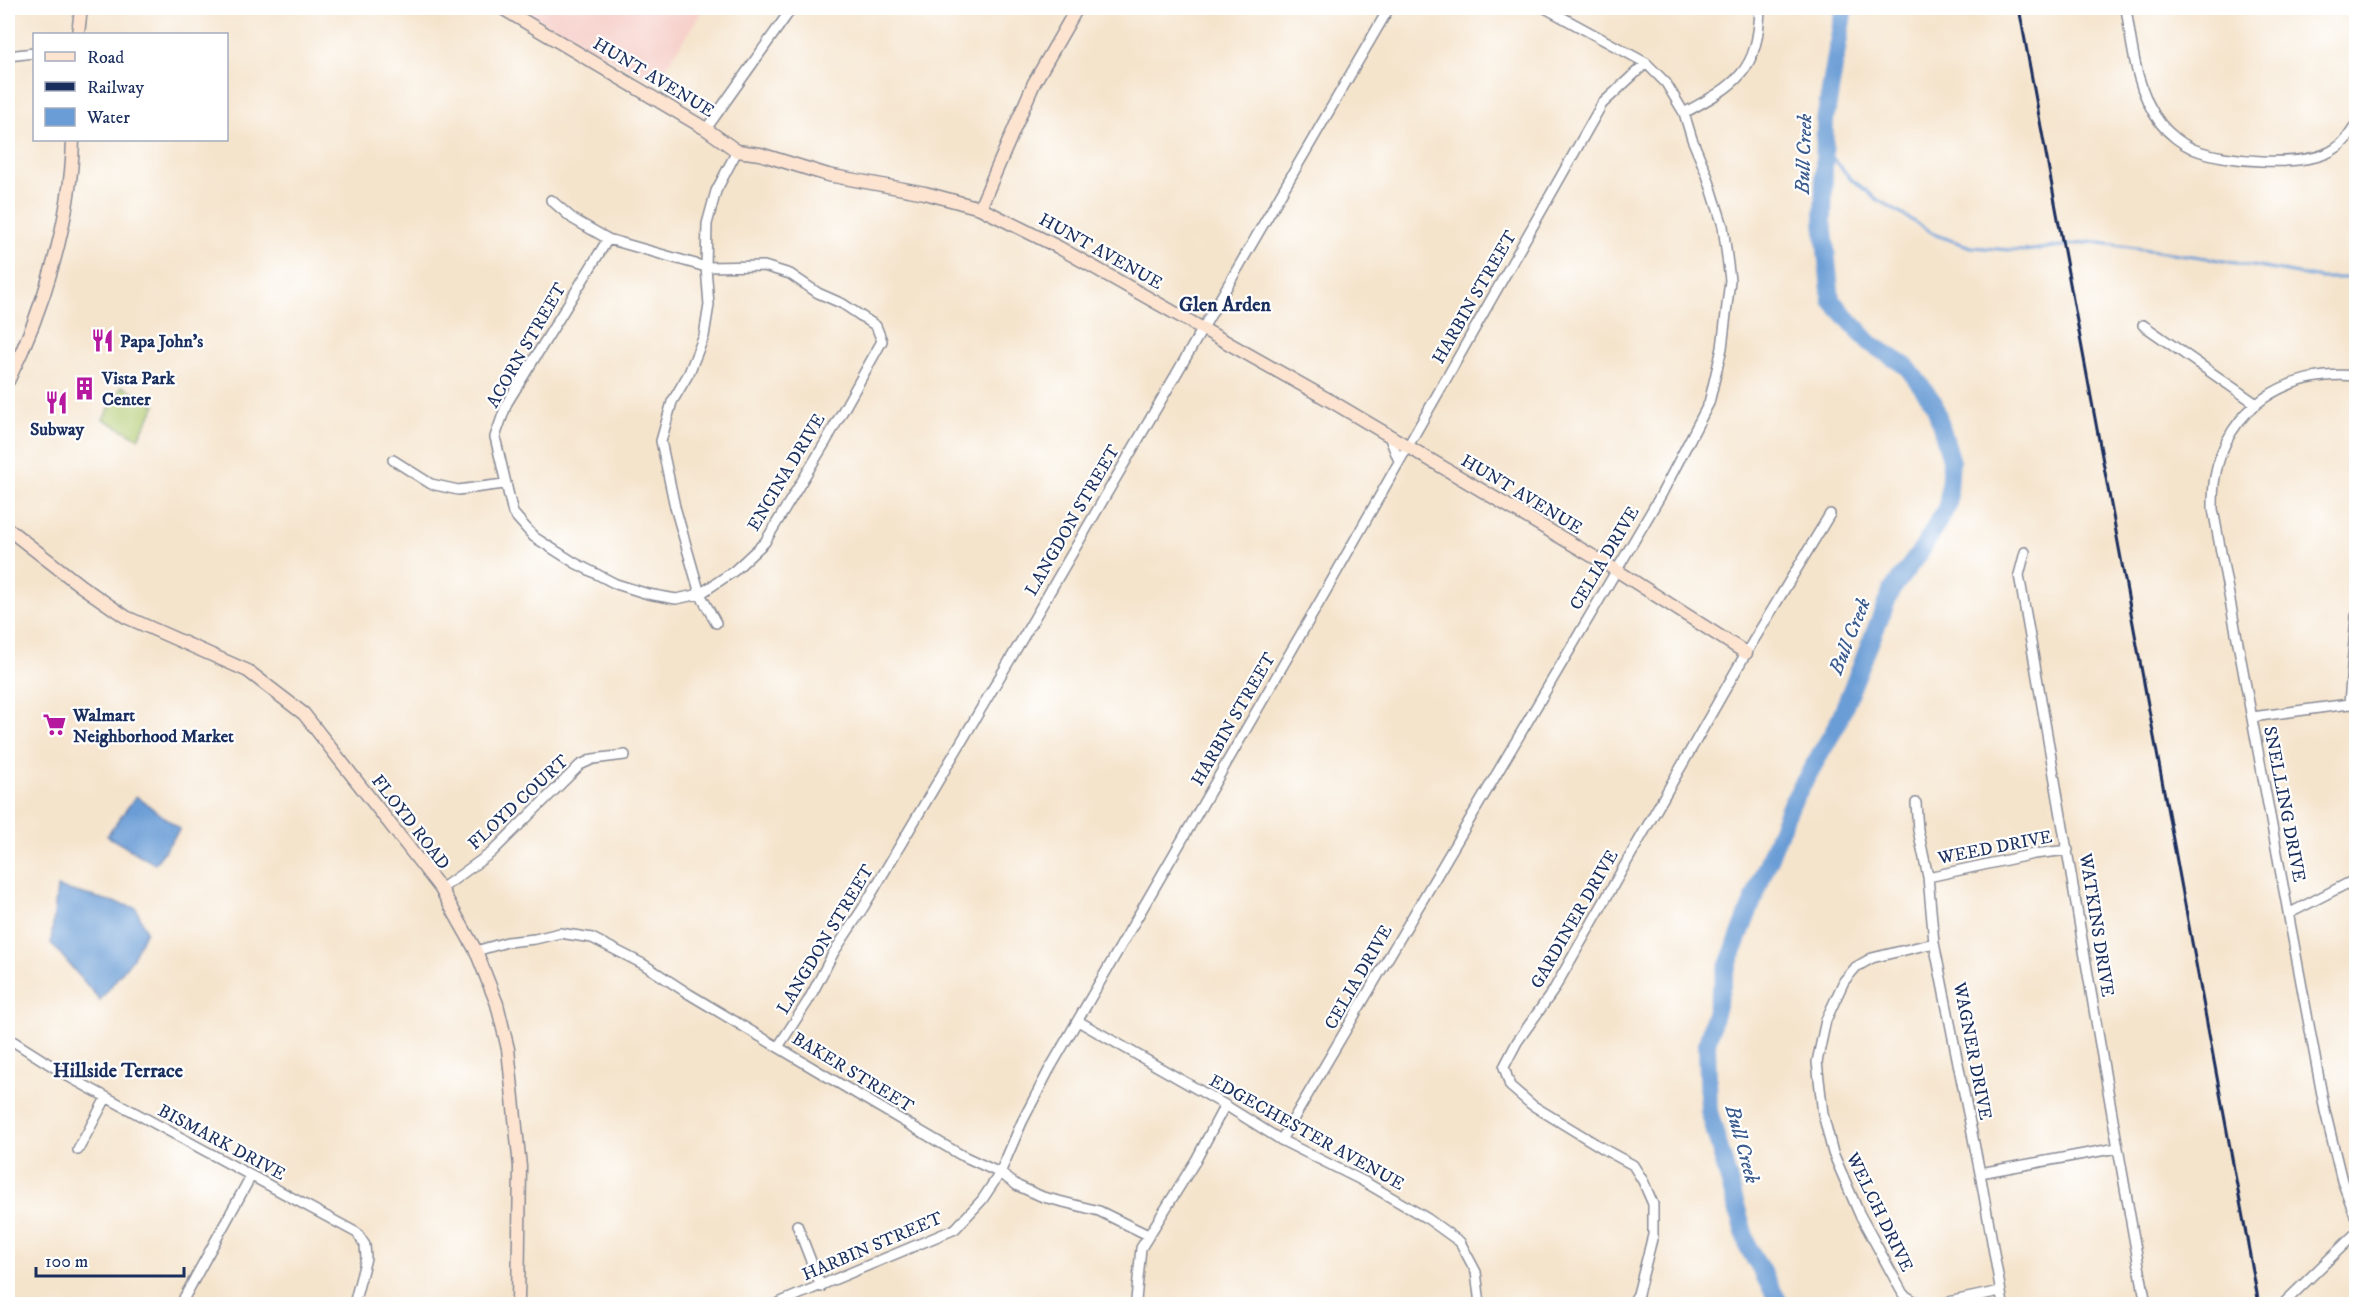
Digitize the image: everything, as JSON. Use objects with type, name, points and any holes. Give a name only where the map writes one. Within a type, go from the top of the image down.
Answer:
[{"type":"street","points":[[78,33],[81,8]]},
{"type":"street","name":"HUNT AVENUE","points":[[504,8],[705,129],[737,151],[760,154],[828,175],[925,194],[980,208],[1058,247],[1389,436],[1616,570],[1746,653]]},
{"type":"street","points":[[705,129],[792,8]]},
{"type":"street","points":[[980,208],[1034,83],[1077,8]]},
{"type":"street","name":"LANGDON STREET","points":[[778,1047],[875,888],[1389,8]]},
{"type":"street","name":"CELIA DRIVE","points":[[1281,1140],[1661,495],[1709,403],[1722,348],[1730,280],[1723,226],[1684,113],[1666,83],[1646,63],[1545,8]]},
{"type":"street","points":[[1684,113],[1717,95],[1740,77],[1750,60],[1759,34],[1760,8]]},
{"type":"street","points":[[2126,8],[2135,63],[2152,111],[2162,126],[2192,149],[2269,162],[2312,158],[2336,148],[2356,124]]},
{"type":"street","points":[[8,56],[33,53]]},
{"type":"street","name":"HARBIN STREET","points":[[776,1305],[821,1287],[888,1255],[955,1229],[982,1200],[1000,1173],[1022,1122],[1049,1070],[1602,104],[1646,63]]},
{"type":"street","points":[[8,381],[36,317],[62,226],[73,160],[73,141]]},
{"type":"street","points":[[716,623],[699,594],[675,507],[661,441],[672,402],[689,373],[704,336],[709,305],[706,267],[707,224],[716,191],[737,151]]},
{"type":"street","points":[[551,200],[573,219],[608,239],[706,267]]},
{"type":"street","name":"ACORN STREET","points":[[608,239],[507,403],[495,437],[504,484],[513,513],[534,537],[575,563],[615,584],[648,594],[676,599],[699,594]]},
{"type":"street","name":"ENCINA DRIVE","points":[[699,594],[734,572],[765,542],[882,341],[876,326],[790,274],[764,266],[706,267]]},
{"type":"street","points":[[2143,325],[2255,403],[2274,390],[2307,378],[2339,374],[2356,376]]},
{"type":"street","name":"SNELLING DRIVE","points":[[2255,403],[2226,443],[2219,459],[2214,478],[2213,509],[2325,1111],[2342,1181],[2356,1218]]},
{"type":"street","points":[[1389,436],[1399,461]]},
{"type":"street","points":[[393,460],[431,484],[458,490],[504,484]]},
{"type":"street","name":"GARDINER DRIVE","points":[[1632,1305],[1638,1294],[1653,1235],[1653,1204],[1643,1181],[1633,1165],[1533,1105],[1510,1086],[1504,1067],[1517,1042],[1553,991],[1746,653],[1830,514]]},
{"type":"street","name":"FLOYD ROAD","points":[[8,529],[73,580],[126,617],[248,671],[304,714],[441,890],[476,951],[497,1004],[508,1049],[520,1167],[518,1305]]},
{"type":"street","name":"WATKINS DRIVE","points":[[2025,552],[2019,575],[2146,1305]]},
{"type":"street","points":[[2252,717],[2353,704],[2356,616]]},
{"type":"street","name":"FLOYD COURT","points":[[441,890],[491,853],[580,765],[593,759],[625,755]]},
{"type":"street","name":"WAGNER DRIVE","points":[[1916,803],[1918,830],[1928,878],[1934,943],[1980,1173],[2003,1305]]},
{"type":"street","name":"WEED DRIVE","points":[[1928,878],[2034,854],[2068,850]]},
{"type":"street","points":[[2289,913],[2356,879]]},
{"type":"street","name":"BAKER STREET","points":[[476,951],[507,942],[560,933],[592,938],[643,963],[689,994],[778,1047],[961,1155],[1000,1173],[1018,1186],[1043,1197],[1099,1211],[1148,1235]]},
{"type":"street","name":"WELCH DRIVE","points":[[1919,1305],[1903,1294],[1859,1213],[1833,1154],[1823,1114],[1816,1062],[1826,1020],[1844,981],[1856,967],[1872,958],[1934,943]]},
{"type":"street","name":"EDGECHESTER AVENUE","points":[[1078,1021],[1225,1105],[1281,1140],[1363,1181],[1428,1219],[1460,1242],[1476,1272],[1480,1305]]},
{"type":"street","name":"BISMARK DRIVE","points":[[8,1038],[106,1098],[357,1233],[365,1245],[366,1258],[354,1305]]},
{"type":"street","points":[[78,1150],[106,1098]]},
{"type":"street","points":[[1137,1303],[1141,1248],[1196,1160],[1225,1105]]},
{"type":"street","points":[[1980,1173],[2117,1148]]},
{"type":"street","points":[[184,1298],[251,1176]]},
{"type":"street","points":[[797,1225],[821,1287]]},
{"type":"street","points":[[2283,1305],[2356,1233]]},
{"type":"street","points":[[1939,1305],[2000,1291]]},
{"type":"shaded area","points":[[517,8],[704,8],[656,83]]},
{"type":"green space","points":[[122,386],[156,405],[138,438],[103,419]]},
{"type":"water","points":[[136,796],[180,829],[155,864],[107,836]]},
{"type":"water","points":[[57,887],[136,908],[146,931],[132,959],[100,1000],[51,943]]},
{"type":"waterway","name":"Bull Creek","points":[[1780,1304],[1748,1247],[1709,1111],[1707,1044],[1726,970],[1789,808],[1837,725],[1891,591],[1923,548],[1948,505],[1951,459],[1934,403],[1907,367],[1870,343],[1831,300],[1823,221],[1825,121],[1844,8]]},
{"type":"waterway","points":[[1825,149],[1851,179],[1878,200],[1936,235],[1971,247],[2024,251],[2093,242],[2207,258],[2321,278],[2356,278]]},
{"type":"railway","points":[[2019,8],[2259,1304]]},
{"type":"place","name":"Papa John's","points":[[102,341]]},
{"type":"place","name":"Vista Park Center","points":[[84,388]]},
{"type":"place","name":"Subway","points":[[57,403]]},
{"type":"place","name":"Walmart Neighborhood Market","points":[[55,725]]},
{"type":"district","name":"Glen Arden","points":[[1225,304]]},
{"type":"district","name":"Hillside Terrace","points":[[118,1070]]}]
